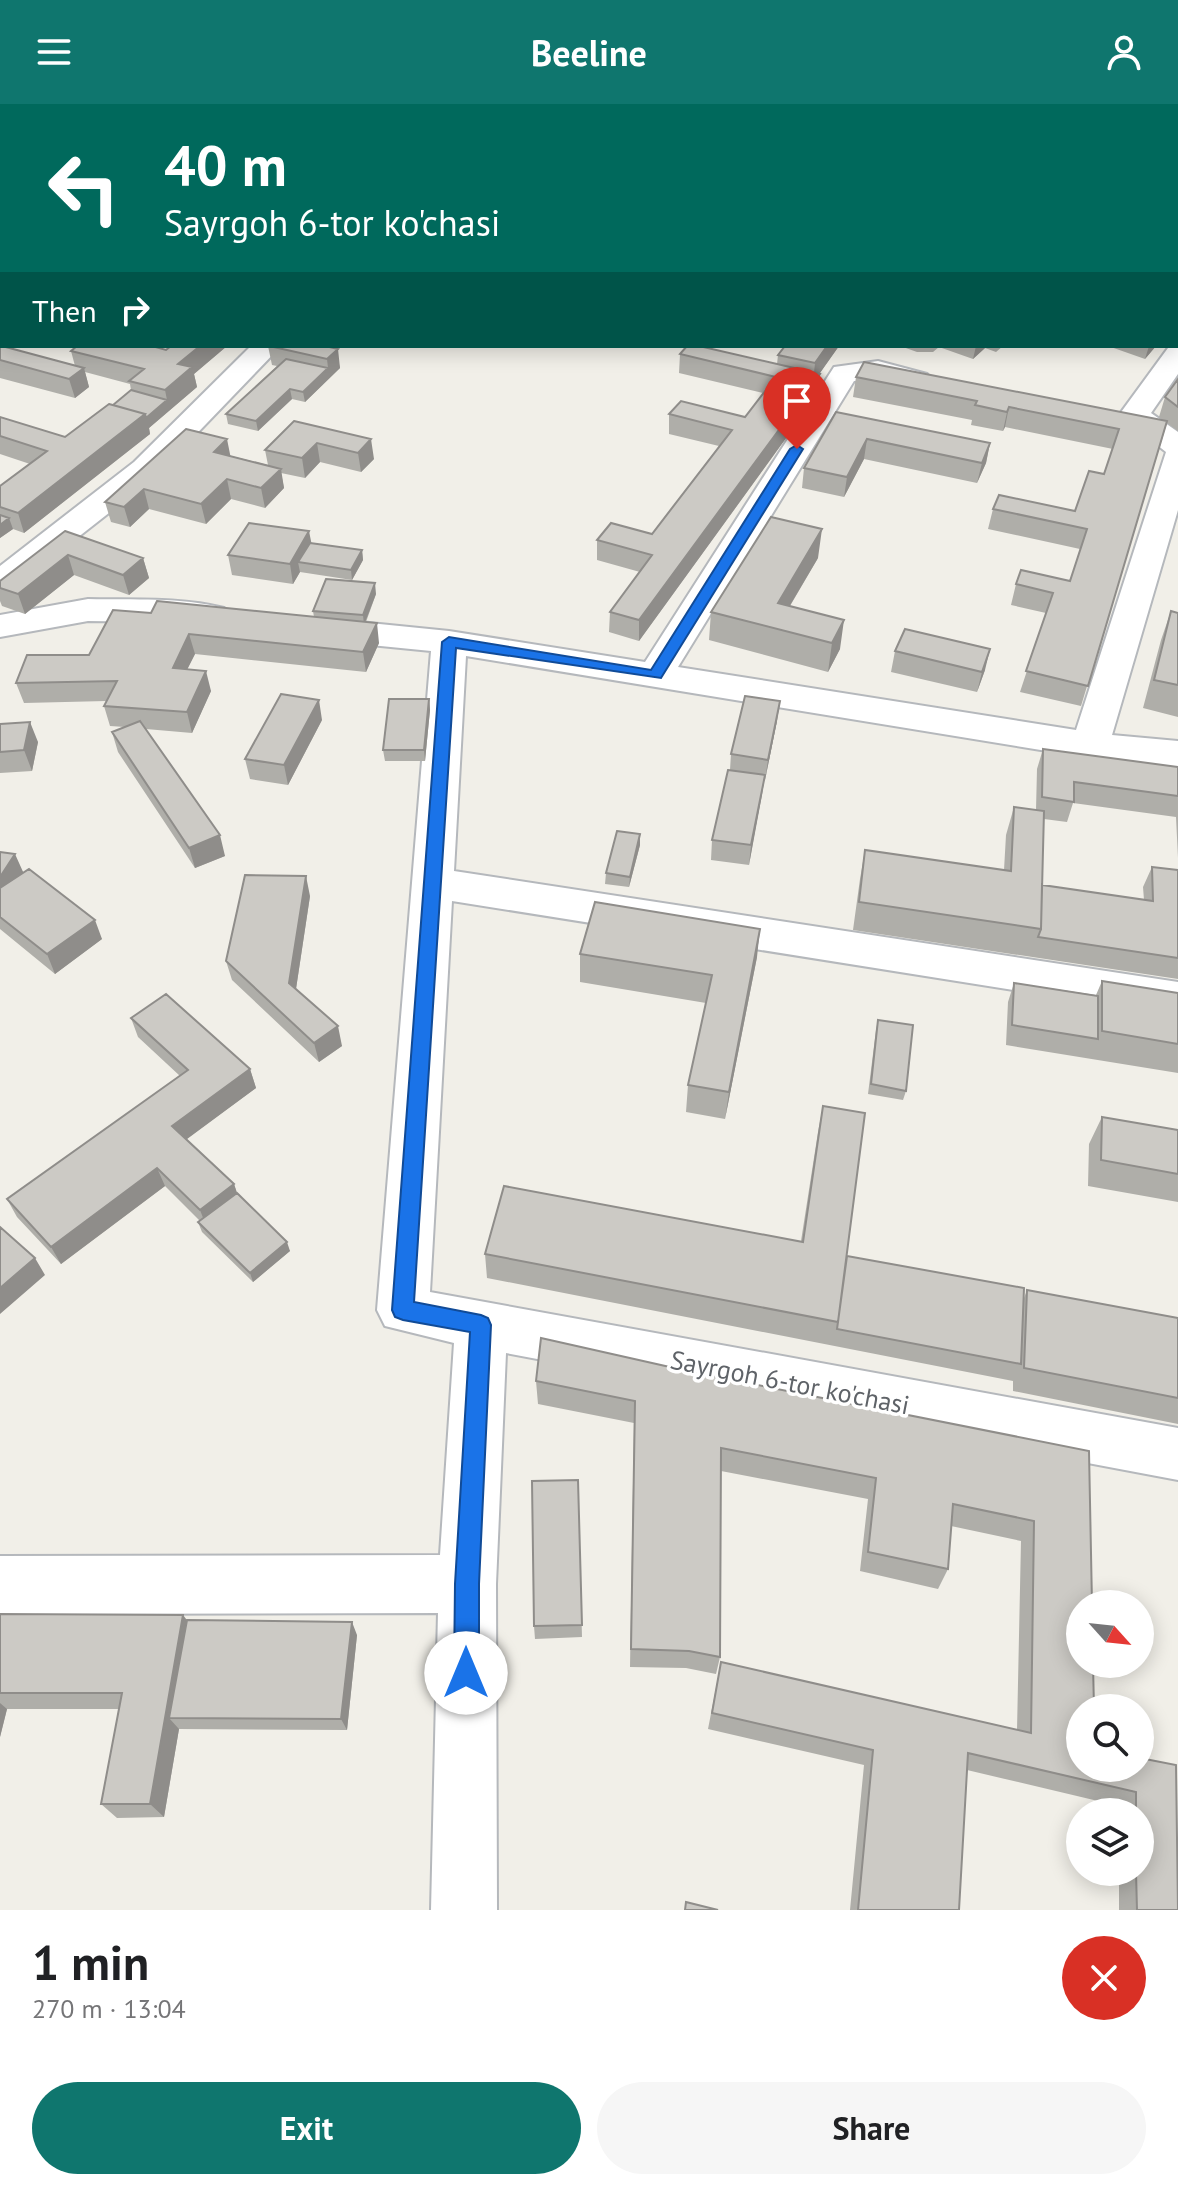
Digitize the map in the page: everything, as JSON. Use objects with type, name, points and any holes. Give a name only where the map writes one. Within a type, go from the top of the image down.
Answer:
[{"type":"street","points":[[0,582],[145,469],[265,348]]},
{"type":"street","points":[[1134,415],[1178,354]]},
{"type":"street","points":[[655,675],[844,373],[878,370],[953,388]]},
{"type":"street","points":[[1103,418],[1134,415],[1178,446]]},
{"type":"street","points":[[1090,745],[1178,457]]},
{"type":"street","points":[[0,626],[88,610],[160,611],[247,620]]},
{"type":"street","points":[[292,625],[449,642],[1090,745],[1178,754]]},
{"type":"street","points":[[449,642],[434,883],[1178,999]]},
{"type":"street","name":"Sayrgoh 6-tor ko'chasi","points":[[434,883],[403,1310],[1178,1454]]},
{"type":"street","points":[[464,1910],[467,1584],[481,1325]]},
{"type":"street","points":[[0,1585],[467,1584]]},
{"type":"building","points":[[0,348],[11,348],[84,368],[69,379],[0,360]]},
{"type":"building","points":[[75,348],[198,348],[178,364],[192,367],[165,390],[129,381],[144,369],[71,351]]},
{"type":"building","points":[[278,348],[338,349],[327,359]]},
{"type":"building","points":[[685,348],[708,348],[820,374],[639,620],[610,612],[652,555],[597,540],[611,523],[652,534],[732,430],[669,414],[681,401],[745,417],[776,377],[680,354]]},
{"type":"building","points":[[783,348],[826,348],[815,363],[778,355]]},
{"type":"building","points":[[286,359],[328,368],[303,392],[290,389],[256,421],[226,414]]},
{"type":"building","points":[[864,362],[1167,421],[1088,686],[1026,671],[1053,593],[1016,584],[1021,570],[1070,581],[1087,529],[993,509],[999,495],[1075,511],[1089,471],[1104,474],[1119,429],[1009,407],[1007,412],[975,405],[977,401],[856,377]]},
{"type":"building","points":[[1178,379],[1178,407],[1165,397]]},
{"type":"building","points":[[131,390],[167,400],[146,418],[145,414],[113,405]]},
{"type":"building","points":[[109,404],[145,414],[18,513],[0,507],[0,486],[47,451],[0,436],[0,417],[65,437]]},
{"type":"building","points":[[836,412],[990,443],[982,463],[867,439],[847,477],[804,468]]},
{"type":"building","points":[[294,421],[371,439],[358,453],[317,443],[302,458],[265,450]]},
{"type":"building","points":[[186,429],[227,439],[214,452],[281,469],[261,488],[227,479],[201,504],[144,489],[124,507],[105,502]]},
{"type":"building","points":[[0,515],[9,518],[0,525]]},
{"type":"building","points":[[771,517],[822,529],[778,603],[844,620],[832,643],[711,612]]},
{"type":"building","points":[[249,523],[309,531],[290,564],[228,555]]},
{"type":"building","points":[[65,531],[143,558],[123,575],[68,555],[18,594],[0,588],[0,581]]},
{"type":"building","points":[[310,543],[362,550],[351,570],[298,562]]},
{"type":"building","points":[[326,579],[375,583],[363,615],[313,611]]},
{"type":"building","points":[[157,601],[377,623],[363,652],[189,634],[173,668],[206,671],[187,712],[104,706],[117,681],[16,683],[27,655],[89,655],[113,610],[151,613]]},
{"type":"building","points":[[1171,611],[1178,613],[1178,685],[1154,680]]},
{"type":"building","points":[[905,629],[990,649],[982,672],[895,651]]},
{"type":"building","points":[[281,694],[319,700],[284,765],[245,759]]},
{"type":"building","points":[[745,696],[780,701],[768,760],[731,754]]},
{"type":"building","points":[[389,699],[429,699],[424,750],[383,750]]},
{"type":"building","points":[[140,721],[220,835],[189,848],[112,732]]},
{"type":"building","points":[[30,722],[24,750],[0,752],[0,724]]},
{"type":"building","points":[[1043,749],[1178,767],[1178,796],[1074,782],[1074,802],[1042,797]]},
{"type":"building","points":[[728,770],[765,775],[751,845],[712,840]]},
{"type":"building","points":[[1014,807],[1044,811],[1041,929],[859,902],[865,850],[1011,871]]},
{"type":"building","points":[[617,831],[640,834],[630,877],[606,873]]},
{"type":"building","points":[[0,852],[15,854],[0,877]]},
{"type":"building","points":[[1152,867],[1178,870],[1178,958],[1038,937],[1042,885],[1153,901]]},
{"type":"building","points":[[29,869],[95,920],[47,954],[0,917],[0,888]]},
{"type":"building","points":[[245,875],[306,876],[289,983],[338,1026],[314,1043],[226,961]]},
{"type":"building","points":[[595,902],[760,929],[729,1092],[688,1085],[712,975],[580,954]]},
{"type":"building","points":[[1102,981],[1178,993],[1178,1044],[1102,1031]]},
{"type":"building","points":[[1014,983],[1098,996],[1098,1039],[1012,1025]]},
{"type":"building","points":[[166,994],[250,1069],[172,1126],[234,1184],[200,1210],[157,1168],[51,1247],[7,1199],[188,1070],[131,1018]]},
{"type":"building","points":[[878,1020],[913,1025],[906,1091],[871,1084]]},
{"type":"building","points":[[823,1106],[865,1113],[838,1322],[485,1254],[504,1186],[803,1242]]},
{"type":"building","points":[[1102,1117],[1178,1130],[1178,1174],[1101,1160]]},
{"type":"building","points":[[237,1193],[287,1242],[250,1273],[198,1222]]},
{"type":"building","points":[[0,1227],[35,1258],[0,1288]]},
{"type":"building","points":[[847,1256],[1024,1288],[1021,1364],[837,1329]]},
{"type":"building","points":[[1027,1290],[1178,1318],[1178,1398],[1024,1368]]},
{"type":"building","points":[[541,1338],[692,1372],[1089,1451],[1092,1590],[1066,1590],[1066,1678],[1093,1678],[1094,1694],[1066,1694],[1066,1776],[968,1753],[959,1910],[858,1910],[873,1750],[712,1713],[721,1662],[1031,1733],[1034,1521],[953,1504],[948,1569],[868,1552],[876,1478],[721,1448],[720,1657],[689,1651],[631,1649],[635,1401],[536,1381]]},
{"type":"building","points":[[578,1480],[582,1625],[534,1626],[532,1481]]},
{"type":"building","points":[[0,1614],[183,1615],[150,1804],[101,1804],[122,1693],[0,1693]]},
{"type":"building","points":[[187,1620],[352,1622],[341,1719],[169,1718]]},
{"type":"building","points":[[1154,1761],[1176,1765],[1178,1910],[1137,1910],[1136,1886],[1154,1886],[1154,1798],[1136,1798],[1136,1792],[1093,1782],[1154,1782]]},
{"type":"building","points":[[686,1902],[718,1910],[685,1910]]},
{"type":"route","points":[[466,1673],[467,1584],[481,1325],[403,1310],[449,642],[655,675],[797,449]]}]
